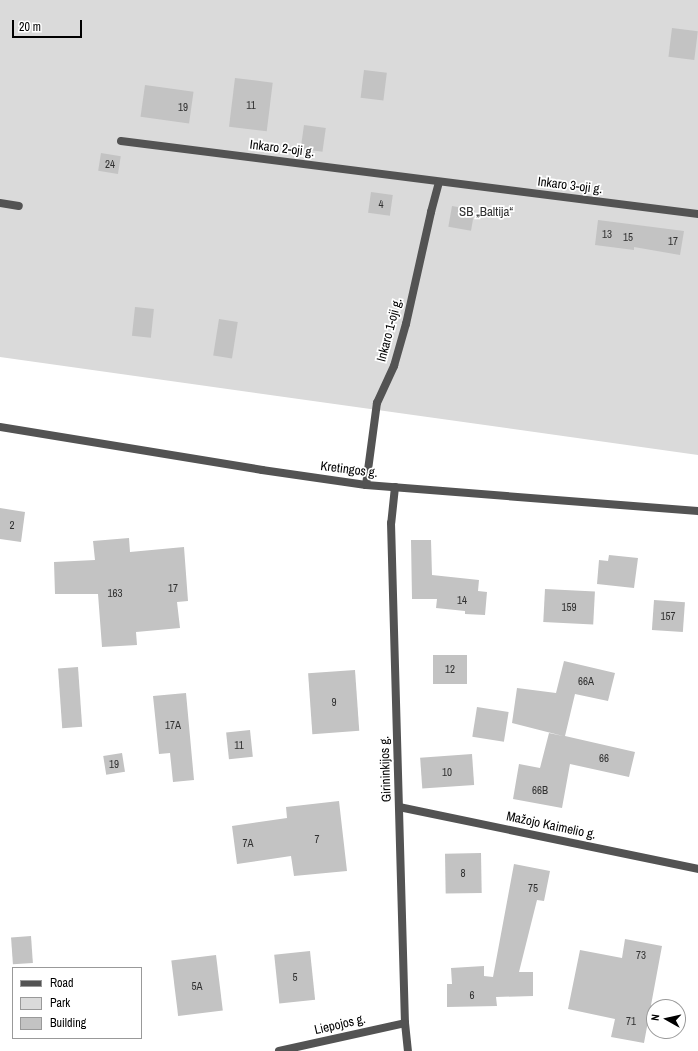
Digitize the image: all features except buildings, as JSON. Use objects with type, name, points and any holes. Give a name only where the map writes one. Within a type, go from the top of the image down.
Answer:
[{"type":"street","name":"Inkaro 2-oji g.","points":[[121,140],[440,182]]},
{"type":"street","name":"Inkaro 3-oji g.","points":[[440,182],[698,214]]},
{"type":"street","name":"Inkaro 1-oji g.","points":[[366,485],[377,403],[394,366],[400,345],[430,212],[440,182]]},
{"type":"street","points":[[0,203],[19,206]]},
{"type":"street","name":"Kretingos g.","points":[[0,427],[262,470],[366,485],[698,511]]},
{"type":"street","name":"Girininkijos g.","points":[[395,487],[391,523],[405,1023],[408,1051]]},
{"type":"street","name":"Mažojo Kaimelio g.","points":[[399,807],[698,869]]},
{"type":"street","name":"Liepojos g.","points":[[279,1051],[405,1023]]},
{"type":"green space","name":"SB „Baltija“","points":[[0,0],[698,0],[698,455],[0,357]]}]
